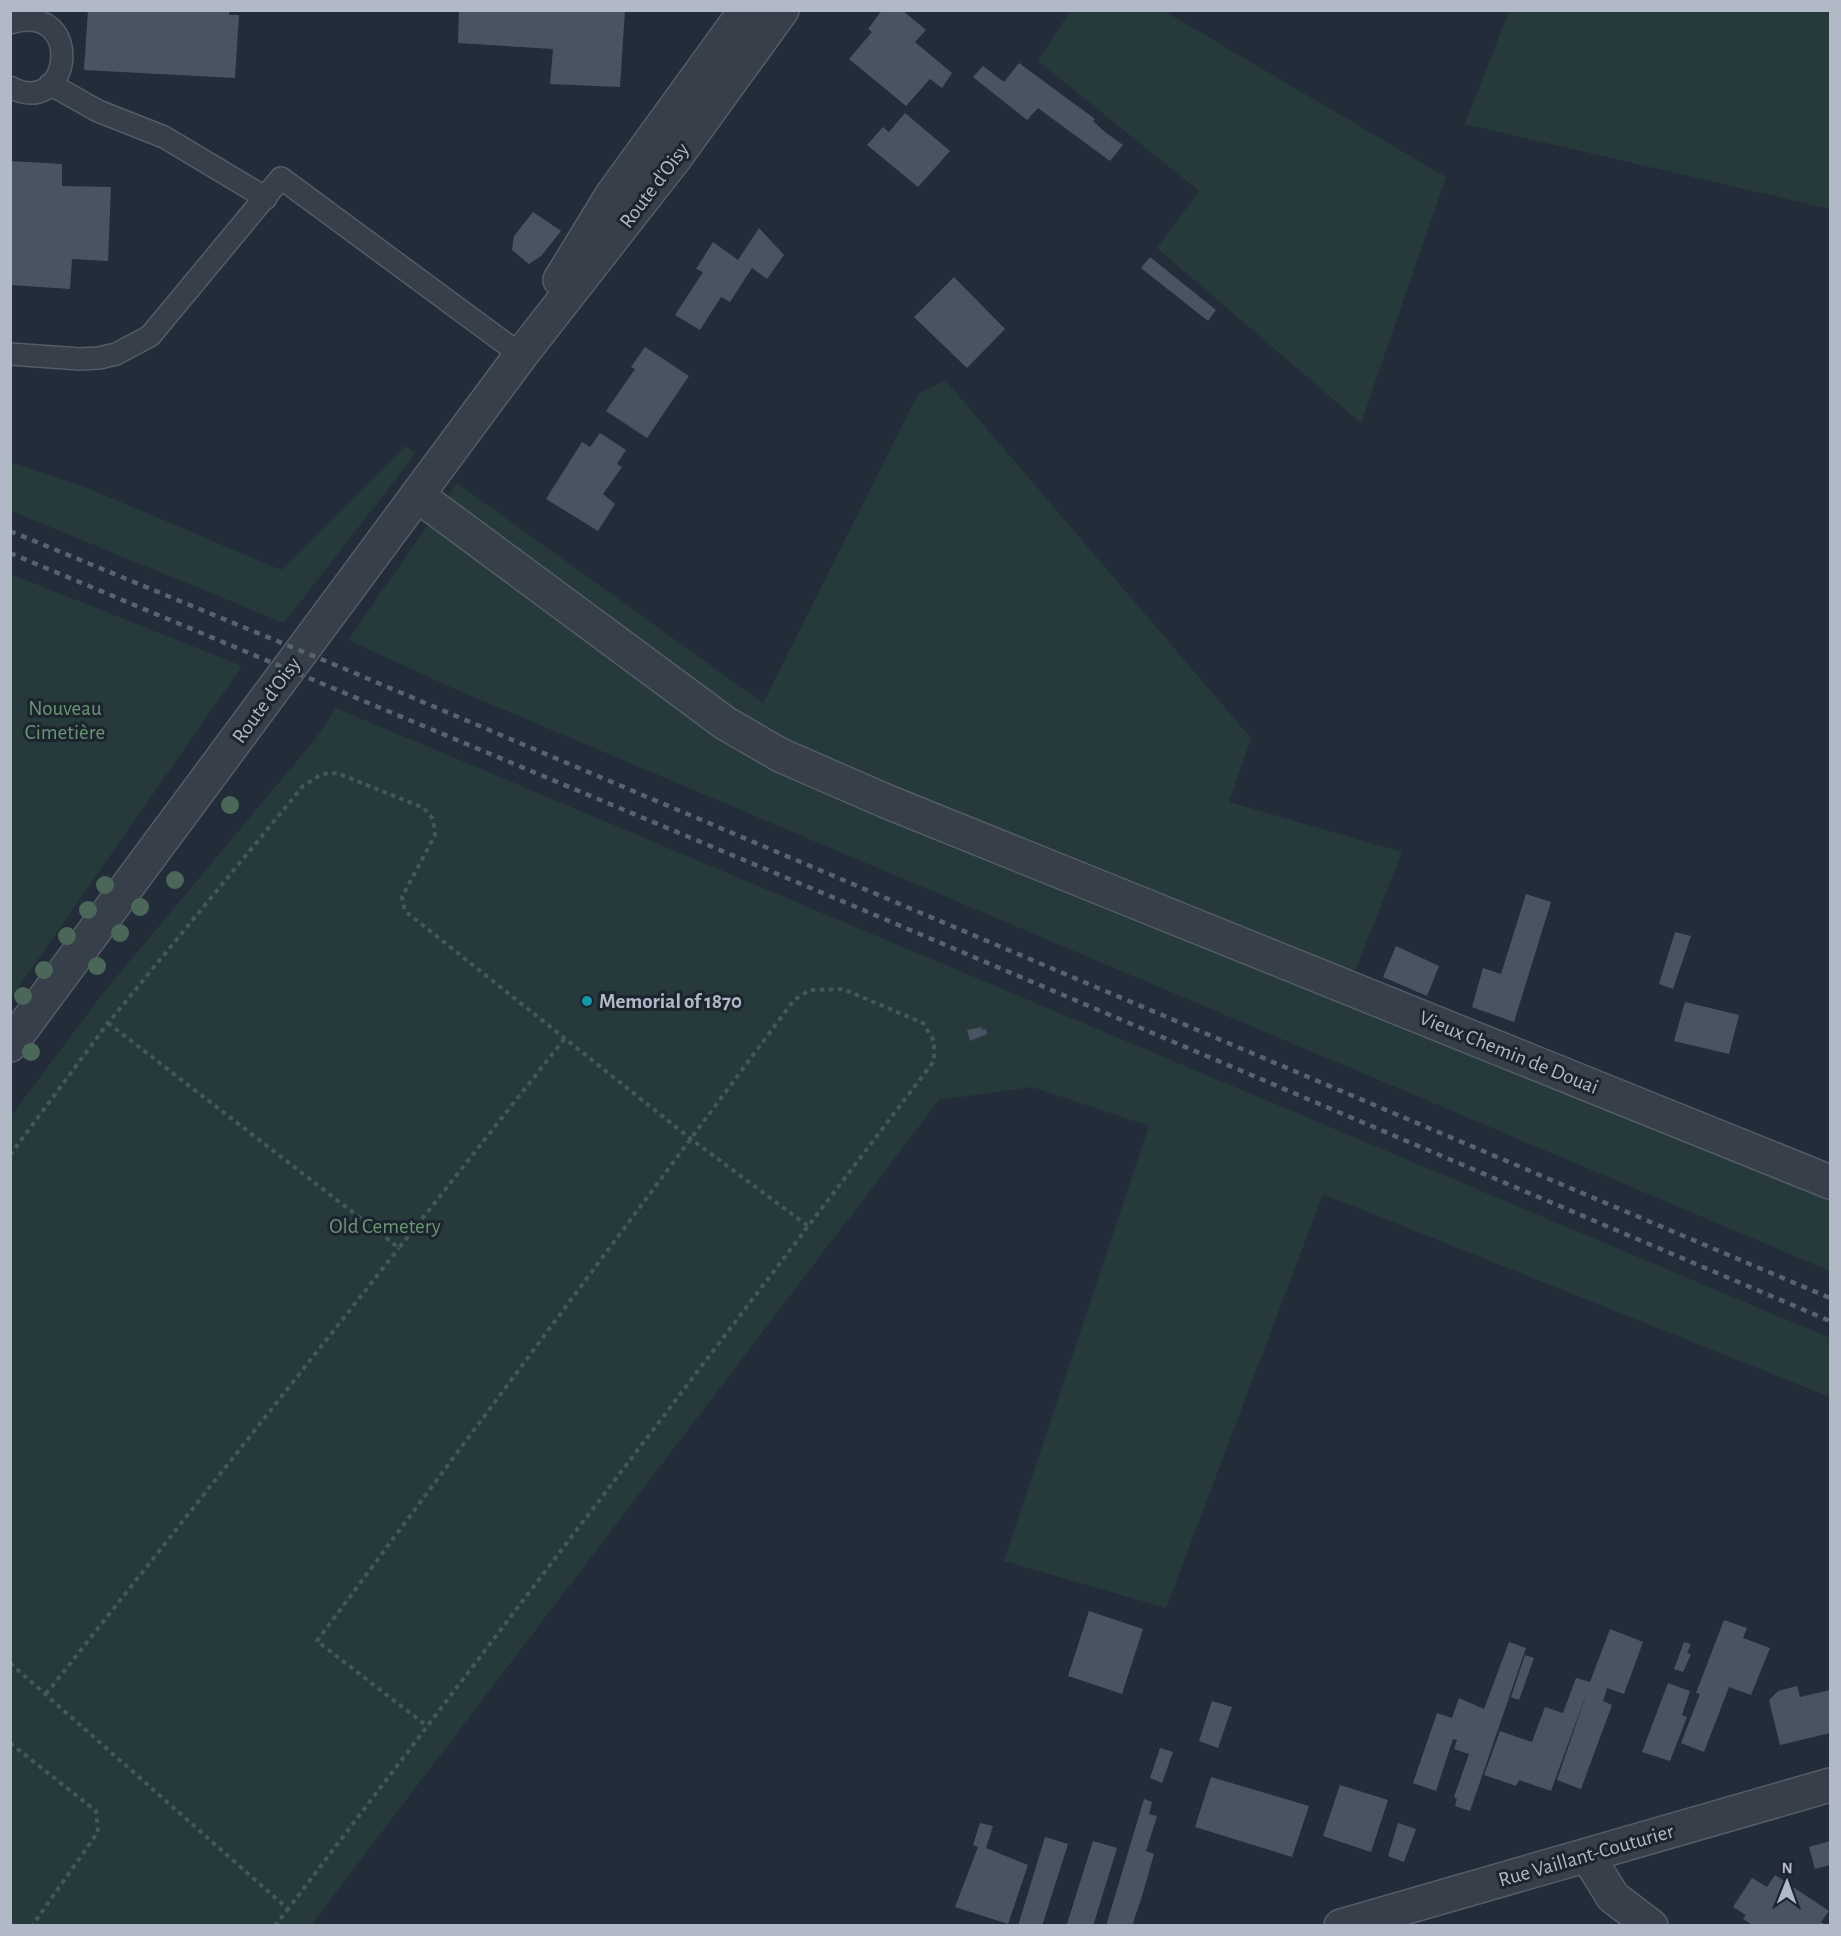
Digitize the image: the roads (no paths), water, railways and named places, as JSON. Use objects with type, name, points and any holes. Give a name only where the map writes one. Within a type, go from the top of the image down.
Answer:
[{"type":"street","name":"Route d'Oisy","points":[[521,355],[590,226],[746,10]]},
{"type":"street","name":"Route d'Oisy","points":[[10,1045],[521,355],[675,158],[782,10]]},
{"type":"street","name":"Vieux Chemin de Douai","points":[[417,495],[718,718],[752,739],[878,798],[1830,1182]]},
{"type":"street","name":"Rue Vaillant-Couturier","points":[[1341,1926],[1830,1785]]},
{"type":"street","points":[[1587,1855],[1613,1897],[1651,1926]]},
{"type":"lane","points":[[10,23],[21,19],[44,22],[61,40],[64,52],[63,63],[51,84],[28,92],[10,87]]},
{"type":"lane","points":[[51,84],[98,111],[164,137],[266,198]]},
{"type":"lane","points":[[10,354],[80,360],[99,358],[116,354],[150,336],[282,178],[521,355]]},
{"type":"railway","points":[[10,531],[345,669],[1830,1298]]},
{"type":"railway","points":[[10,553],[849,904],[1830,1321]]},
{"type":"place","name":"Memorial of 1870","points":[[587,1001]]},
{"type":"park label","name":"Nouveau Cimetière","points":[[65,720]]},
{"type":"park label","name":"Old Cemetery","points":[[385,1226]]}]
